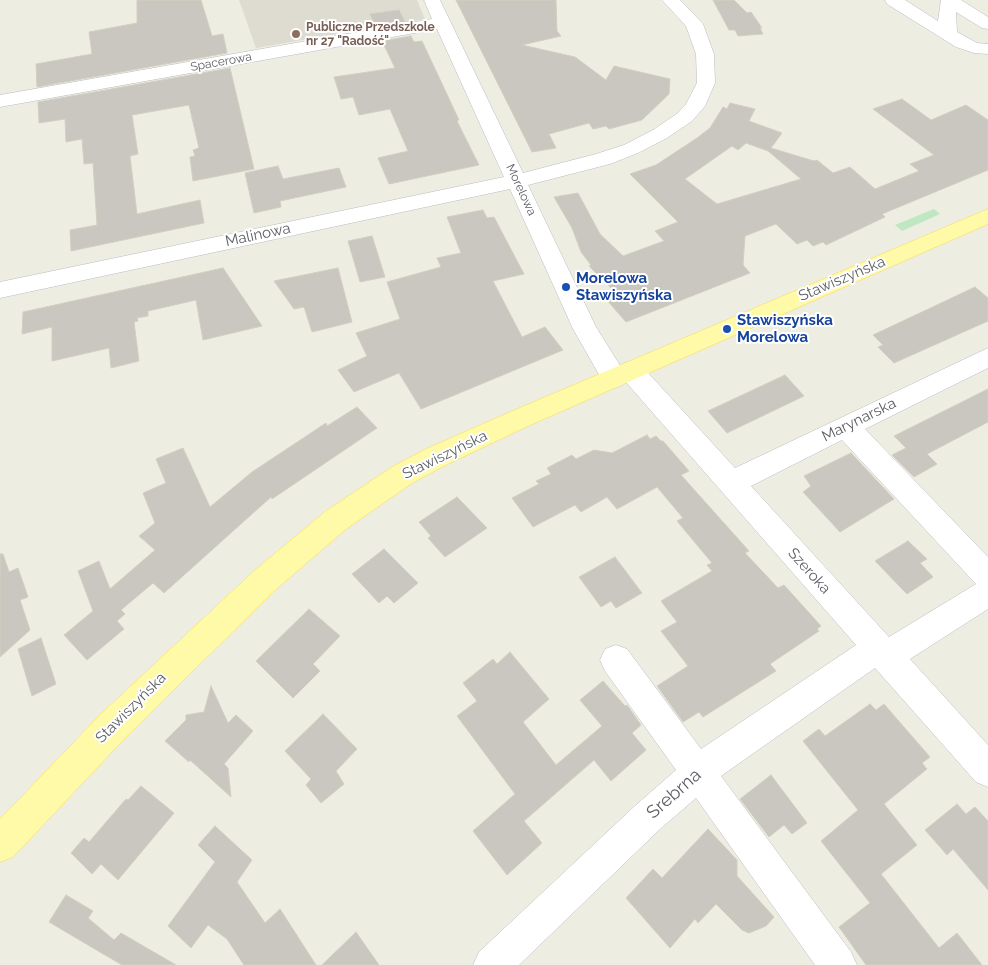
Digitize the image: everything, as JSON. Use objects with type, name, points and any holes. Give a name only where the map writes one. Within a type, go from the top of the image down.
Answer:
[{"type":"main road","name":"Stawiszyńska","points":[[0,844],[169,670],[264,581],[336,520],[402,475],[436,457],[988,216]]},
{"type":"street","name":"Morelowa","points":[[432,0],[585,329],[622,375]]},
{"type":"street","name":"Malinowa","points":[[0,290],[517,181],[603,159],[631,149],[660,134],[685,117],[695,106],[706,83],[706,54],[694,24],[670,0]]},
{"type":"street","points":[[893,0],[915,8],[949,36],[974,48],[988,49]]},
{"type":"street","points":[[949,36],[947,20],[949,0],[988,24]]},
{"type":"street","name":"Spacerowa","points":[[0,101],[442,23]]},
{"type":"street","name":"Marynarska","points":[[730,482],[988,357]]},
{"type":"street","name":"Szeroka","points":[[622,375],[730,482],[881,653],[988,770]]},
{"type":"street","points":[[845,426],[988,577]]},
{"type":"street","name":"Srebrna","points":[[492,965],[648,817],[698,773],[784,711],[881,653],[988,593]]},
{"type":"street","points":[[616,660],[838,965]]},
{"type":"shaded area","name":"Publiczne Przedszkole nr 27 \"Radość\"","points":[[239,0],[417,0],[425,19],[256,48]]},
{"type":"green space","points":[[934,209],[940,214],[902,231],[895,225]]},
{"type":"building","points":[[137,0],[201,0],[212,36],[223,34],[227,53],[37,87],[36,64],[92,54],[89,32],[137,23]]},
{"type":"building","points":[[456,0],[556,0],[557,31],[561,36],[522,45],[575,57],[606,80],[614,66],[670,79],[669,94],[642,120],[609,129],[606,126],[593,129],[589,123],[549,134],[556,148],[532,152]]},
{"type":"building","points":[[713,0],[734,0],[747,13],[751,12],[762,28],[760,28],[763,34],[738,36],[735,30],[729,30]]},
{"type":"building","points":[[399,10],[405,22],[376,27],[370,14]]},
{"type":"building","points":[[411,36],[414,42],[422,41],[459,120],[457,121],[479,165],[389,184],[378,158],[408,151],[390,109],[359,115],[353,97],[341,99],[334,77],[395,68],[382,41]]},
{"type":"building","points":[[230,68],[254,169],[193,181],[190,157],[195,156],[193,150],[199,148],[189,105],[132,115],[138,154],[130,156],[137,214],[200,200],[204,223],[71,251],[70,230],[97,225],[93,163],[84,164],[82,139],[66,142],[65,119],[39,123],[38,102]]},
{"type":"building","points":[[902,99],[931,120],[966,105],[988,120],[988,170],[882,214],[885,217],[826,245],[823,242],[813,246],[807,240],[797,244],[776,224],[745,236],[743,265],[750,273],[626,322],[605,298],[616,293],[589,266],[591,265],[581,252],[572,228],[554,197],[578,193],[600,234],[623,256],[664,241],[655,231],[678,222],[630,174],[656,165],[697,138],[710,128],[723,107],[727,109],[730,103],[755,109],[749,121],[782,133],[771,148],[814,161],[817,160],[833,173],[850,167],[875,189],[919,171],[910,164],[934,155],[873,109]],"holes":[[[746,143],[768,151],[801,179],[717,204],[685,179],[732,146],[738,150]]]},
{"type":"building","points":[[278,166],[283,179],[339,168],[346,187],[280,201],[281,207],[254,213],[245,173]]},
{"type":"building","points":[[483,210],[487,218],[494,217],[524,274],[493,281],[522,337],[545,327],[563,350],[421,409],[399,373],[354,392],[338,370],[367,356],[356,333],[400,319],[387,282],[441,267],[437,258],[461,253],[447,217]]},
{"type":"building","points":[[372,236],[385,277],[360,282],[348,241]]},
{"type":"building","points":[[223,268],[262,326],[203,340],[196,300],[148,311],[148,316],[137,318],[138,321],[134,322],[139,361],[111,368],[109,348],[52,361],[52,327],[22,334],[23,312]]},
{"type":"building","points":[[338,268],[352,322],[312,332],[304,307],[294,309],[274,281]]},
{"type":"building","points":[[975,287],[988,298],[988,321],[894,363],[878,347],[883,345],[873,335]]},
{"type":"building","points":[[785,375],[804,396],[727,433],[708,411]]},
{"type":"building","points":[[988,389],[988,422],[927,454],[937,464],[914,477],[892,455],[906,448],[894,436]]},
{"type":"building","points":[[357,407],[377,428],[272,499],[271,497],[164,593],[153,583],[121,610],[125,614],[117,621],[124,629],[87,660],[64,635],[93,611],[78,571],[99,561],[110,589],[155,550],[139,536],[155,523],[143,493],[166,483],[156,459],[183,448],[210,507],[252,472],[326,423],[327,426]]},
{"type":"building","points":[[647,435],[650,439],[656,436],[663,441],[689,471],[681,475],[749,551],[745,553],[778,588],[784,585],[821,626],[817,629],[819,631],[770,664],[776,671],[703,717],[699,712],[683,722],[657,686],[688,666],[661,631],[677,622],[661,601],[712,571],[707,565],[712,563],[677,521],[683,518],[657,487],[617,509],[607,497],[581,512],[575,505],[533,527],[512,498],[539,484],[536,481],[551,474],[547,468],[572,455],[576,459],[594,450],[612,453]]},
{"type":"building","points":[[851,453],[894,499],[840,532],[803,492],[811,486],[804,476]]},
{"type":"building","points":[[457,497],[487,528],[445,557],[428,538],[431,536],[419,522]]},
{"type":"building","points":[[908,541],[927,559],[920,563],[933,577],[907,594],[875,561]]},
{"type":"building","points":[[384,549],[418,583],[394,603],[387,596],[379,603],[352,574]]},
{"type":"building","points":[[0,554],[3,554],[9,572],[18,568],[28,597],[20,600],[30,630],[0,657]]},
{"type":"building","points":[[615,557],[642,593],[616,608],[611,601],[601,607],[579,577]]},
{"type":"building","points":[[309,609],[340,636],[313,664],[320,671],[293,698],[256,661]]},
{"type":"building","points":[[41,638],[56,684],[32,696],[18,649]]},
{"type":"building","points":[[510,652],[549,699],[523,722],[556,765],[602,726],[580,700],[603,681],[625,706],[627,705],[641,725],[632,733],[646,750],[611,781],[594,760],[524,821],[542,843],[507,875],[473,831],[515,794],[457,716],[477,701],[463,683],[493,659],[497,664]]},
{"type":"building","points":[[211,686],[228,723],[236,715],[253,731],[224,764],[228,768],[231,797],[190,760],[189,762],[165,741],[186,720],[186,715],[204,712]]},
{"type":"building","points":[[870,704],[876,710],[884,704],[930,757],[922,763],[927,769],[884,804],[917,845],[881,874],[939,948],[957,933],[982,965],[866,965],[839,927],[870,903],[821,841],[858,810],[803,741],[819,729],[825,736]]},
{"type":"building","points":[[323,714],[357,749],[336,771],[344,784],[321,803],[306,785],[311,779],[285,751]]},
{"type":"building","points":[[771,775],[807,823],[792,834],[784,825],[769,837],[740,799]]},
{"type":"building","points":[[141,786],[174,813],[118,880],[101,864],[92,874],[71,853],[84,838],[89,842],[126,799],[128,800]]},
{"type":"building","points":[[957,804],[966,814],[975,807],[988,821],[988,890],[953,849],[947,855],[925,830]]},
{"type":"building","points":[[215,826],[252,860],[237,882],[265,923],[280,909],[316,965],[244,965],[227,939],[208,925],[191,948],[168,926],[215,862],[198,845]]},
{"type":"building","points":[[708,829],[737,860],[737,876],[774,917],[766,926],[749,933],[742,930],[716,904],[698,923],[695,919],[670,948],[626,898],[653,869],[662,878]]},
{"type":"building","points":[[66,895],[93,911],[88,918],[114,940],[121,933],[176,965],[122,965],[49,922]]},
{"type":"building","points":[[356,932],[379,965],[322,965]]},
{"type":"place","name":"Publiczne Przedszkole nr 27 \"Radość\"","points":[[296,34]]},
{"type":"place","name":"Morelowa Stawiszyńska","points":[[566,287]]},
{"type":"place","name":"Stawiszyńska Morelowa","points":[[727,329]]}]
